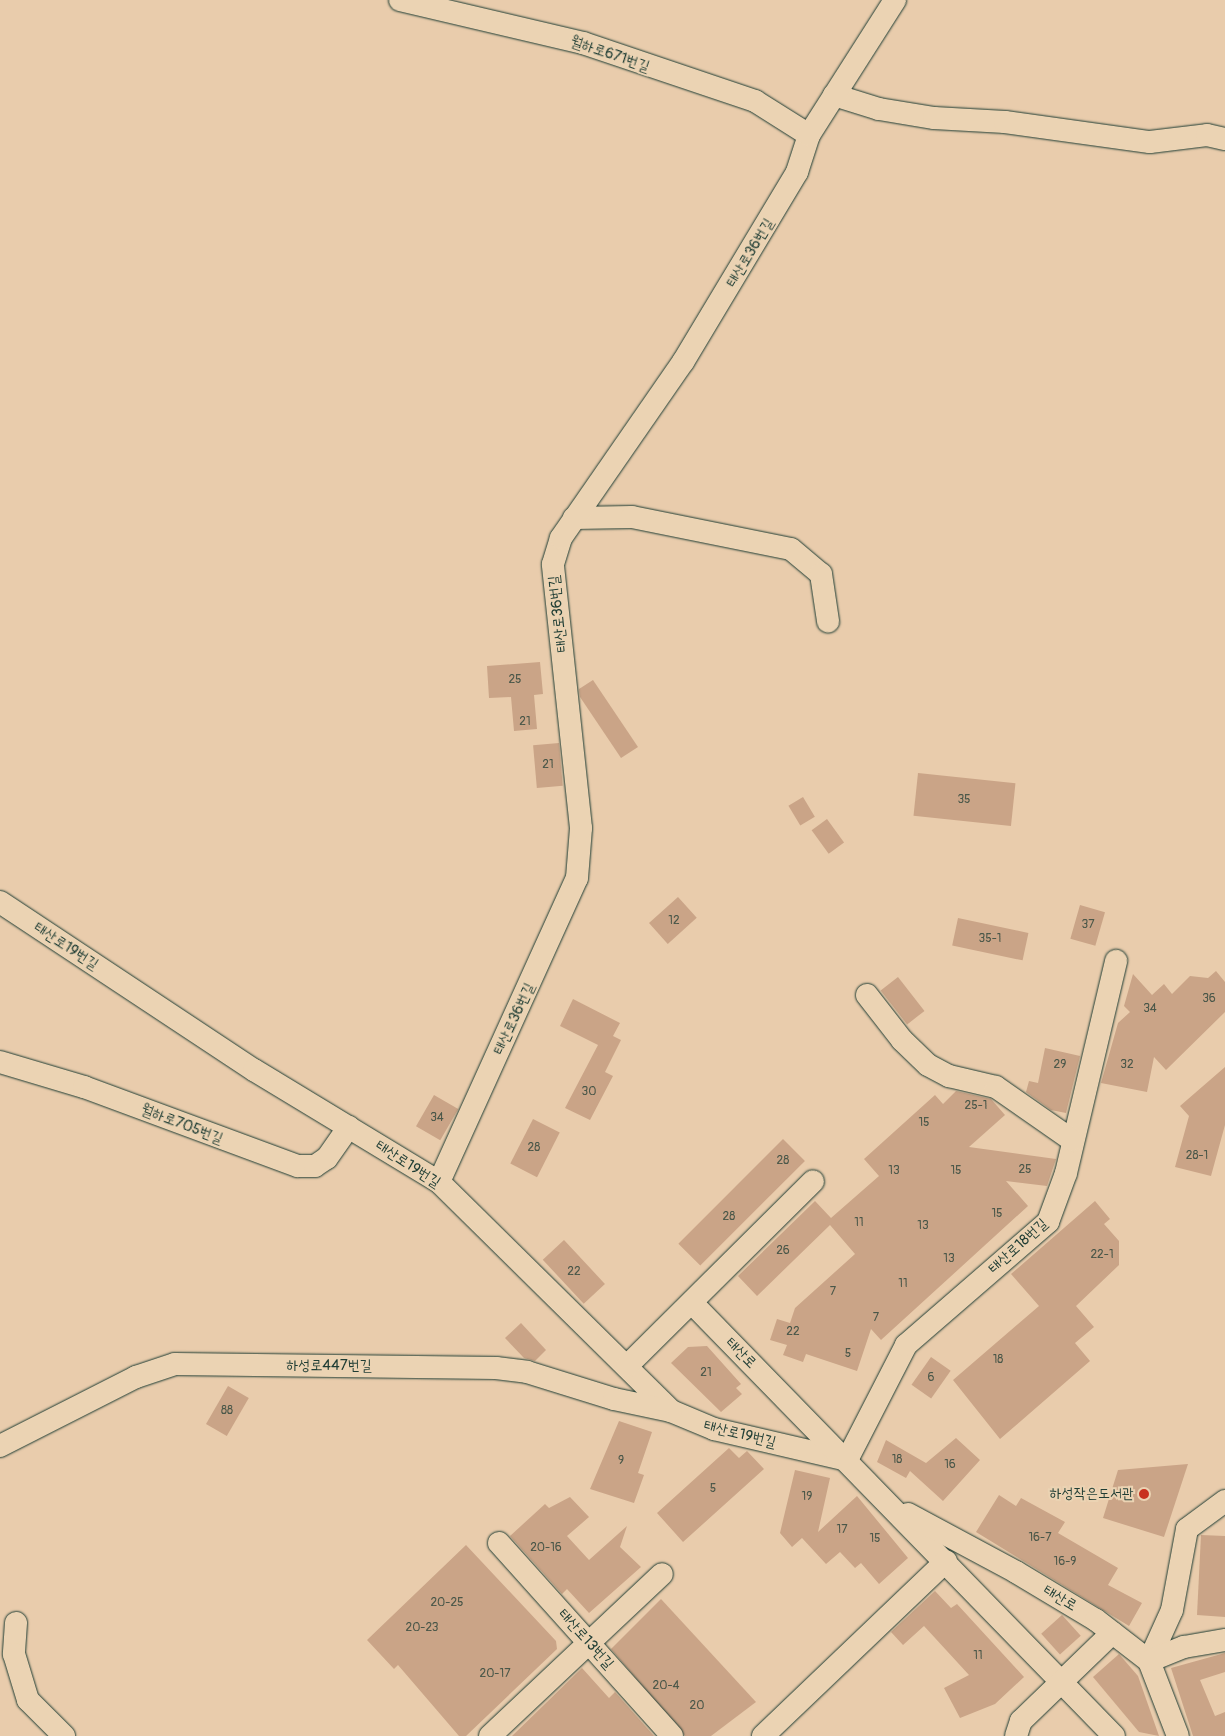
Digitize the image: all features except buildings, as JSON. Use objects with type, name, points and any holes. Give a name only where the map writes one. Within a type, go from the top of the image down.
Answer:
[{"type":"street","name":"월하로671번길","points":[[400,0],[583,43],[755,101],[809,135]]},
{"type":"street","name":"태산로36번길","points":[[439,1182],[578,878],[581,828],[553,564],[574,518],[683,362],[797,172],[809,135],[895,0]]},
{"type":"street","points":[[834,96],[879,110],[934,118],[1005,122],[1150,142],[1207,135],[1225,139]]},
{"type":"street","points":[[574,518],[648,520],[791,549],[821,574],[828,621]]},
{"type":"street","name":"태산로19번길","points":[[0,902],[349,1127],[439,1182],[671,1411],[714,1429],[847,1460]]},
{"type":"street","name":"태산로18번길","points":[[847,1460],[906,1345],[1048,1222],[1058,1202],[1116,961]]},
{"type":"street","points":[[867,994],[902,1040],[928,1065],[949,1076],[996,1087],[1072,1140]]},
{"type":"street","name":"월하로705번길","points":[[0,1062],[84,1087],[298,1166],[315,1166],[327,1158],[349,1127]]},
{"type":"street","points":[[627,1366],[693,1304],[813,1181]]},
{"type":"street","name":"태산로","points":[[693,1304],[946,1561],[1114,1736]]},
{"type":"street","name":"하성로447번길","points":[[0,1446],[136,1377],[175,1364],[496,1368],[528,1372],[614,1399],[671,1411]]},
{"type":"street","points":[[1178,1736],[1149,1661],[1172,1610],[1187,1529],[1225,1502]]},
{"type":"street","name":"태산로","points":[[893,1508],[957,1538],[1112,1633],[1149,1661]]},
{"type":"street","name":"태산로13번길","points":[[499,1544],[672,1736]]},
{"type":"street","points":[[763,1736],[946,1561]]},
{"type":"street","points":[[490,1736],[662,1574]]},
{"type":"street","points":[[16,1623],[14,1654],[28,1700],[64,1736]]},
{"type":"street","points":[[1016,1736],[1020,1721],[1112,1633]]},
{"type":"street","points":[[1149,1661],[1184,1647],[1225,1640]]},
{"type":"place","name":"하성작은도서관","points":[[1144,1494]]}]
